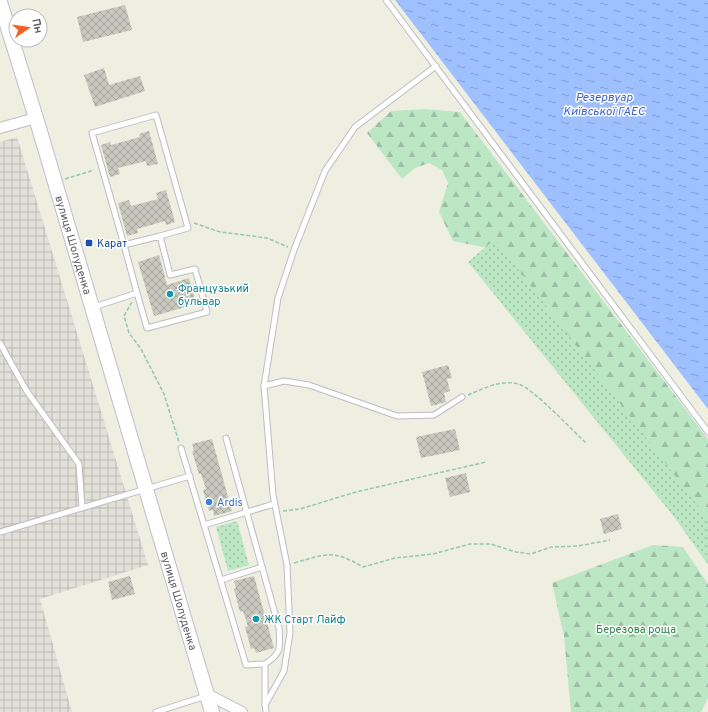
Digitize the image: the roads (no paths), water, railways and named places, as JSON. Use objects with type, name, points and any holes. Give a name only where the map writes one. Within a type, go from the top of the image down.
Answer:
[{"type":"main road","name":"вулиця Шолуденка","points":[[0,2],[209,695],[212,712]]},
{"type":"street","points":[[0,128],[36,118]]},
{"type":"street","points":[[209,695],[242,712]]},
{"type":"lane","points":[[386,0],[708,432]]},
{"type":"lane","points":[[265,705],[284,671],[290,633],[286,565],[274,504],[264,386],[278,298],[294,250],[325,171],[355,127],[436,66]]},
{"type":"lane","points":[[124,246],[188,228],[156,115],[92,133],[146,328],[207,312],[195,269],[170,276],[160,236]]},
{"type":"lane","points":[[93,307],[137,293]]},
{"type":"lane","points":[[0,343],[26,390],[79,464],[82,508]]},
{"type":"lane","points":[[264,386],[284,381],[309,385],[397,416],[434,415],[462,397]]},
{"type":"lane","points":[[181,448],[246,665],[264,664],[277,656],[280,648],[279,628],[226,438]]},
{"type":"lane","points":[[0,532],[190,476]]},
{"type":"lane","points":[[204,525],[274,504]]},
{"type":"lane","points":[[221,580],[262,567]]},
{"type":"lane","points":[[264,664],[266,712]]},
{"type":"lane","points":[[160,711],[209,695]]},
{"type":"water","name":"Резервуар Київської ГАЕС","points":[[395,0],[708,0],[708,409]]},
{"type":"place","name":"Карат","points":[[89,243]]},
{"type":"place","name":"Французький бульвар","points":[[170,294]]},
{"type":"place","name":"Ardis","points":[[209,502]]},
{"type":"place","name":"ЖК Старт Лайф","points":[[256,619]]},
{"type":"park label","name":"Березова роща","points":[[636,629]]}]
